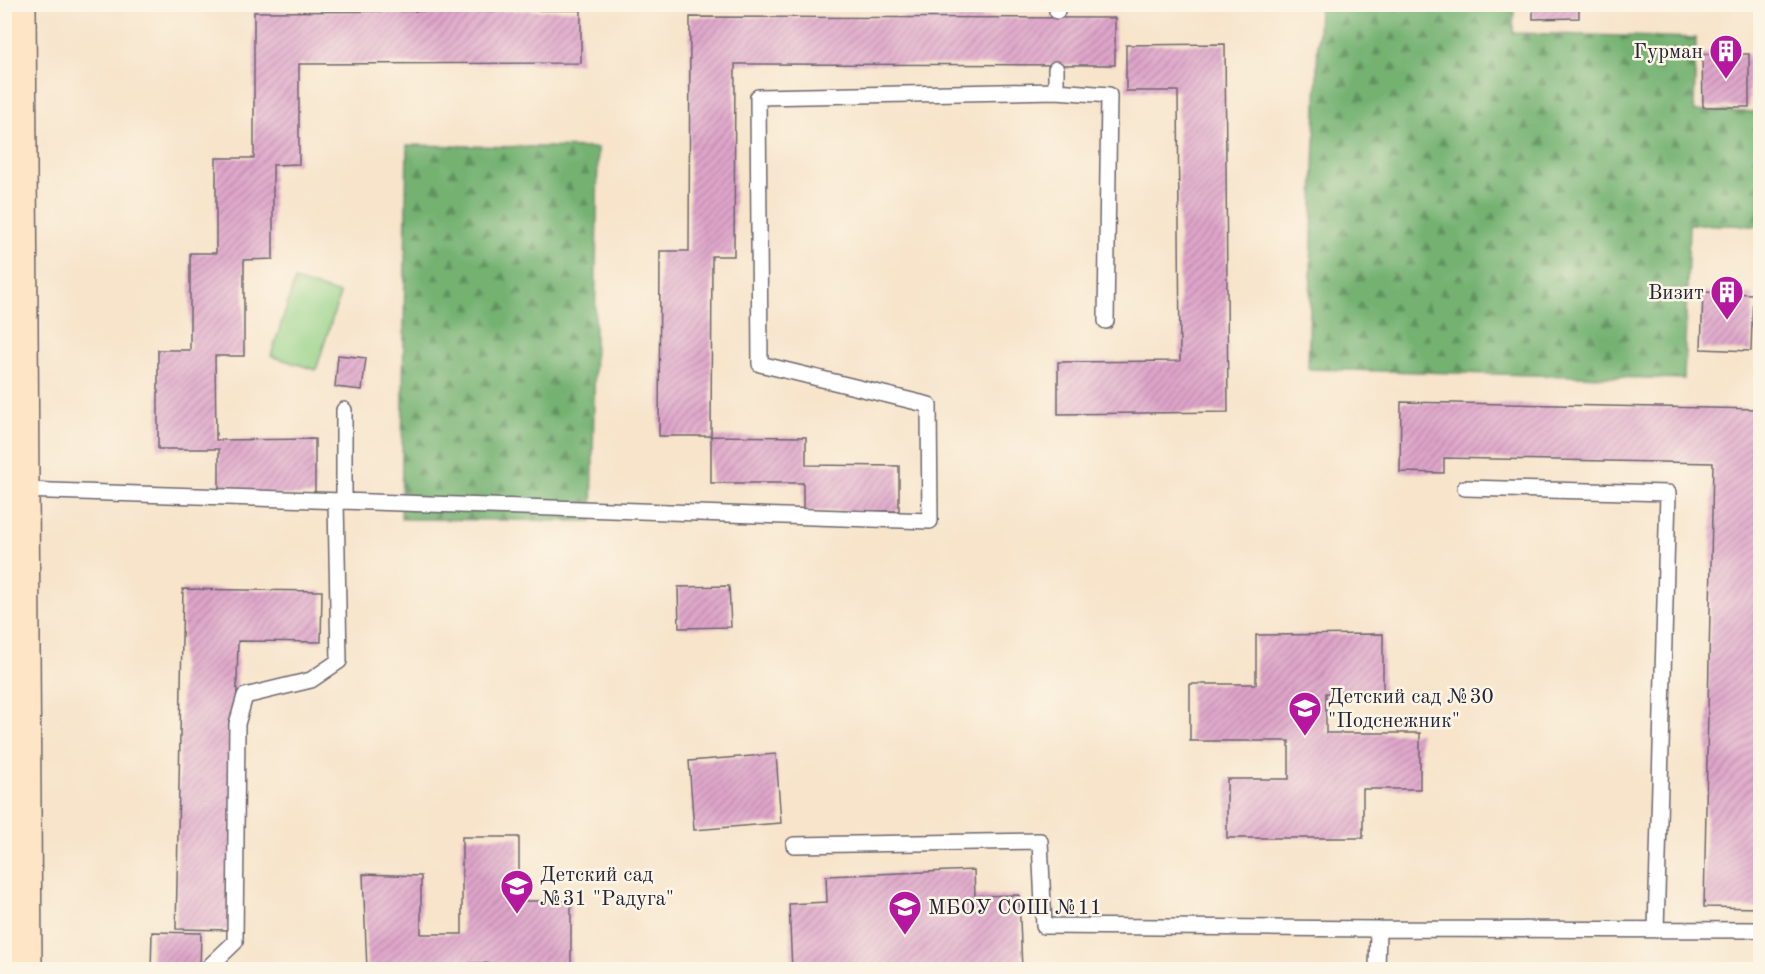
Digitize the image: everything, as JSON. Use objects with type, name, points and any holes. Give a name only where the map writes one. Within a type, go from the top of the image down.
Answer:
[{"type":"main road","points":[[19,4],[25,969]]},
{"type":"lane","points":[[1056,69],[1056,91]]},
{"type":"lane","points":[[22,490],[930,521],[929,405],[760,364],[758,97],[1056,91],[1109,95],[1106,321]]},
{"type":"lane","points":[[209,969],[235,942],[237,724],[245,696],[311,680],[339,661],[340,501],[344,410]]},
{"type":"lane","points":[[1465,488],[1668,493],[1656,930]]},
{"type":"lane","points":[[794,845],[1040,841],[1044,926],[1761,930]]},
{"type":"lane","points":[[1377,969],[1378,929]]},
{"type":"green space","points":[[1319,5],[1514,5],[1513,33],[1696,38],[1694,111],[1760,112],[1759,226],[1689,224],[1684,379],[1308,369]]},
{"type":"green space","points":[[407,145],[598,148],[592,521],[401,519]]},
{"type":"green space","points":[[295,280],[340,294],[316,370],[271,356]]},
{"type":"building","points":[[1533,4],[1579,4],[1579,18],[1533,19]]},
{"type":"building","points":[[581,10],[581,63],[299,64],[299,164],[273,165],[273,259],[244,260],[244,356],[215,356],[216,440],[315,439],[315,495],[219,495],[219,449],[158,449],[158,350],[190,350],[190,253],[216,253],[216,158],[254,158],[254,12]]},
{"type":"building","points":[[690,17],[1115,18],[1115,65],[735,64],[734,256],[712,256],[711,436],[659,436],[660,251],[689,251]]},
{"type":"building","points":[[1225,44],[1228,412],[1058,414],[1058,362],[1180,361],[1178,91],[1126,91],[1126,45]]},
{"type":"building","name":"Гурман","points":[[1702,54],[1749,54],[1749,107],[1703,107]]},
{"type":"building","name":"Визит","points":[[1703,292],[1753,294],[1751,351],[1701,349]]},
{"type":"building","points":[[338,355],[366,358],[362,390],[335,387]]},
{"type":"building","points":[[1401,402],[1760,409],[1760,908],[1704,907],[1713,463],[1444,458],[1444,473],[1400,472]]},
{"type":"building","points":[[711,436],[806,437],[806,465],[899,466],[899,511],[803,511],[803,483],[711,483]]},
{"type":"building","points":[[729,586],[731,627],[679,628],[678,587]]},
{"type":"building","points":[[183,589],[322,591],[321,642],[238,641],[231,930],[176,929]]},
{"type":"building","name":"Детский сад №30 \"Подснежник\"","points":[[1383,634],[1383,693],[1326,693],[1326,733],[1420,733],[1420,789],[1363,789],[1363,838],[1227,838],[1227,779],[1289,779],[1289,741],[1190,741],[1190,684],[1256,684],[1256,635]]},
{"type":"building","points":[[776,754],[781,823],[694,830],[689,761]]},
{"type":"building","name":"Детский сад №31 \"Радуга\"","points":[[462,837],[519,837],[519,901],[571,901],[571,970],[506,970],[506,964],[470,963],[470,970],[367,970],[363,874],[421,876],[421,934],[462,934]]},
{"type":"building","name":"МБОУ СОШ №11","points":[[974,870],[975,896],[1019,895],[1022,970],[792,970],[789,904],[827,902],[826,876]]},
{"type":"building","points":[[152,932],[201,933],[200,970],[151,970]]},
{"type":"place","name":"Гурман","points":[[1726,80]]},
{"type":"place","name":"Визит","points":[[1727,321]]},
{"type":"place","name":"Детский сад №30 \"Подснежник\"","points":[[1305,737]]},
{"type":"place","name":"Детский сад №31 \"Радуга\"","points":[[517,915]]},
{"type":"place","name":"МБОУ СОШ №11","points":[[905,936]]}]
